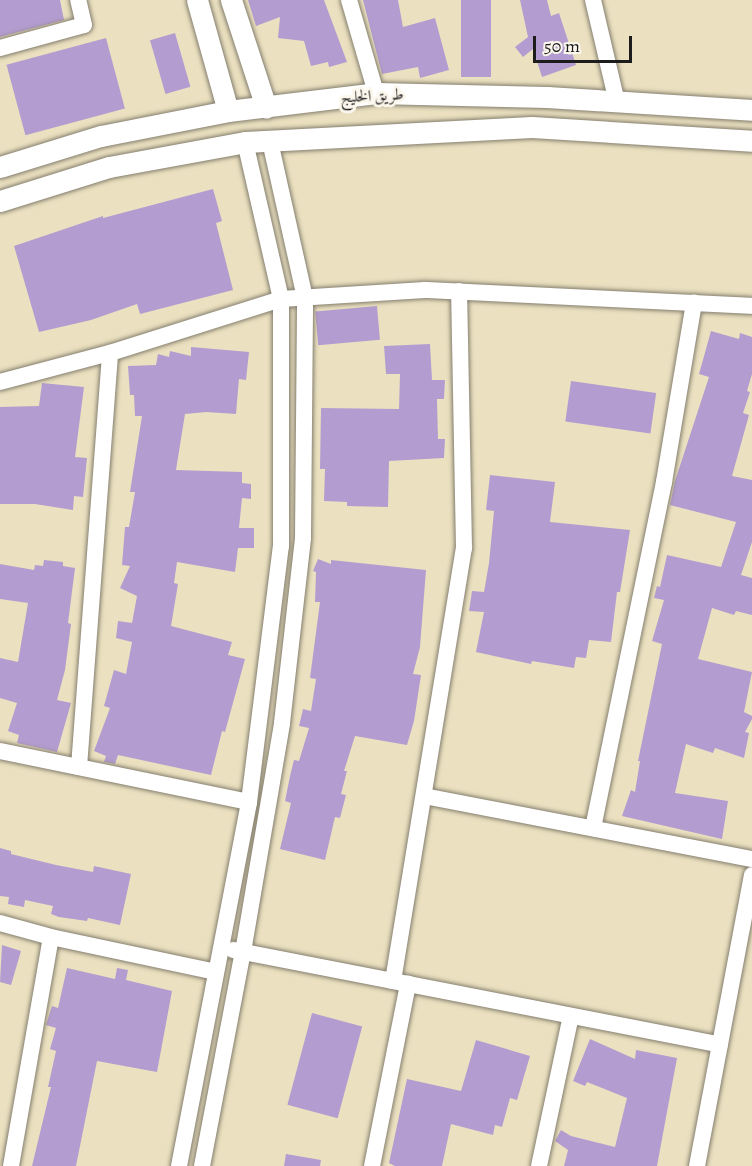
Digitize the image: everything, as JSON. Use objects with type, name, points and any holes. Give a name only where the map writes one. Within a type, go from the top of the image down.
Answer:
[{"type":"main road","points":[[197,0],[228,111]]},
{"type":"main road","points":[[231,0],[266,108]]},
{"type":"main road","name":"طريق الخليج","points":[[0,167],[101,136],[228,111],[376,93],[617,102],[752,110]]},
{"type":"main road","points":[[0,201],[109,166],[245,142],[532,128],[752,141]]},
{"type":"street","points":[[0,48],[84,25],[78,0]]},
{"type":"street","points":[[350,0],[376,93]]},
{"type":"street","points":[[593,0],[617,102]]},
{"type":"street","points":[[202,1166],[243,952],[282,723],[303,538],[305,298],[270,141]]},
{"type":"street","points":[[179,1166],[249,802],[281,546],[281,299],[245,142]]},
{"type":"street","points":[[0,382],[110,353],[281,299],[425,290],[752,306]]},
{"type":"street","points":[[372,1166],[401,982],[424,796],[464,548],[459,291]]},
{"type":"street","points":[[592,828],[664,482],[694,302]]},
{"type":"street","points":[[80,767],[110,353]]},
{"type":"street","points":[[0,751],[249,802]]},
{"type":"street","points":[[424,796],[752,859]]},
{"type":"street","points":[[697,1166],[748,915],[752,875]]},
{"type":"street","points":[[0,923],[51,937],[215,972]]},
{"type":"street","points":[[11,1166],[51,937]]},
{"type":"street","points":[[220,947],[720,1045]]},
{"type":"street","points":[[539,1166],[571,1016]]},
{"type":"building","points":[[0,0],[60,0],[64,20],[0,37]]},
{"type":"building","points":[[248,0],[324,0],[347,62],[329,67],[328,62],[311,66],[304,41],[278,38],[280,17],[256,26]]},
{"type":"building","points":[[363,0],[398,0],[403,27],[435,18],[449,70],[420,78],[418,67],[382,74]]},
{"type":"building","points":[[461,0],[491,0],[491,77],[461,77]]},
{"type":"building","points":[[520,0],[547,0],[551,16],[559,13],[576,65],[542,77],[533,49],[523,57],[515,47],[528,37]]},
{"type":"building","points":[[175,33],[190,87],[165,94],[150,40]]},
{"type":"building","points":[[106,38],[125,109],[25,135],[7,65]]},
{"type":"building","points":[[213,189],[222,221],[216,223],[233,290],[140,314],[137,304],[91,320],[39,332],[14,246],[103,216],[103,218]]},
{"type":"building","points":[[377,306],[380,340],[318,345],[315,311]]},
{"type":"building","points":[[711,331],[739,339],[740,333],[752,337],[752,374],[747,391],[750,392],[743,413],[749,415],[732,476],[752,480],[752,542],[741,575],[752,578],[752,615],[736,611],[734,615],[712,608],[698,659],[752,672],[744,712],[752,716],[752,719],[745,732],[749,733],[744,758],[715,748],[713,753],[686,744],[675,793],[728,801],[722,839],[622,816],[631,790],[635,792],[640,761],[638,761],[662,644],[652,641],[664,600],[654,598],[657,586],[660,587],[667,555],[721,567],[736,522],[670,505],[675,481],[709,377],[699,374]]},
{"type":"building","points":[[430,344],[432,380],[445,380],[444,399],[437,399],[438,439],[445,439],[444,458],[389,461],[388,507],[347,506],[347,502],[324,501],[325,469],[320,469],[321,408],[399,409],[400,374],[386,374],[384,346]]},
{"type":"building","points":[[191,347],[249,352],[246,380],[239,379],[236,414],[206,412],[185,414],[176,470],[242,472],[242,483],[251,484],[251,499],[242,498],[239,528],[254,528],[254,548],[238,548],[235,572],[177,562],[174,583],[178,584],[171,626],[232,642],[228,655],[245,659],[225,732],[222,731],[211,775],[118,755],[115,764],[104,762],[106,756],[94,751],[110,708],[104,706],[114,670],[126,674],[132,642],[116,638],[118,621],[132,623],[137,596],[120,588],[130,566],[122,565],[125,527],[129,527],[135,492],[130,492],[142,416],[135,416],[134,395],[130,395],[128,366],[156,365],[158,354],[169,357],[170,351],[191,356]]},
{"type":"building","points":[[571,381],[656,393],[650,434],[565,422]]},
{"type":"building","points":[[42,383],[84,387],[75,457],[87,458],[83,497],[74,496],[73,510],[35,504],[0,504],[0,407],[39,406]]},
{"type":"building","points":[[490,475],[555,482],[550,522],[630,530],[620,592],[617,592],[611,642],[589,640],[586,658],[576,657],[574,668],[532,661],[531,664],[476,652],[484,612],[469,611],[472,591],[484,592],[489,563],[494,511],[486,510]]},
{"type":"building","points":[[318,559],[331,564],[331,560],[426,570],[420,647],[413,674],[421,675],[414,721],[407,745],[355,736],[344,771],[347,771],[341,794],[346,795],[340,818],[335,817],[325,860],[280,849],[291,803],[285,801],[290,776],[294,760],[299,761],[309,728],[299,726],[303,709],[311,711],[316,679],[310,678],[320,602],[315,602],[316,572],[313,571]]},
{"type":"building","points":[[44,560],[63,562],[63,566],[75,568],[65,670],[57,700],[71,703],[57,752],[17,743],[19,735],[8,731],[17,703],[0,698],[0,658],[18,662],[28,603],[0,599],[0,564],[34,570],[35,565],[43,566]]},
{"type":"building","points":[[0,848],[11,851],[11,854],[56,865],[93,872],[94,866],[131,874],[120,925],[88,918],[87,921],[59,917],[51,914],[53,906],[25,900],[24,907],[8,904],[9,897],[0,896]]},
{"type":"building","points":[[2,945],[21,951],[11,985],[0,982]]},
{"type":"building","points":[[67,968],[115,979],[117,968],[128,970],[126,980],[172,991],[157,1072],[97,1061],[76,1166],[32,1166],[51,1087],[48,1087],[56,1051],[50,1049],[56,1028],[46,1025],[52,1006],[58,1008]]},
{"type":"building","points":[[312,1013],[362,1026],[338,1118],[287,1105]]},
{"type":"building","points":[[590,1039],[635,1059],[636,1050],[677,1058],[657,1166],[564,1166],[568,1150],[555,1141],[561,1130],[571,1136],[615,1147],[627,1098],[587,1082],[585,1086],[573,1081]]},
{"type":"building","points":[[476,1040],[530,1056],[517,1100],[510,1098],[502,1127],[495,1125],[493,1135],[451,1124],[442,1166],[395,1166],[389,1163],[407,1079],[461,1091]]},
{"type":"building","points":[[286,1154],[321,1160],[320,1166],[284,1166]]}]
